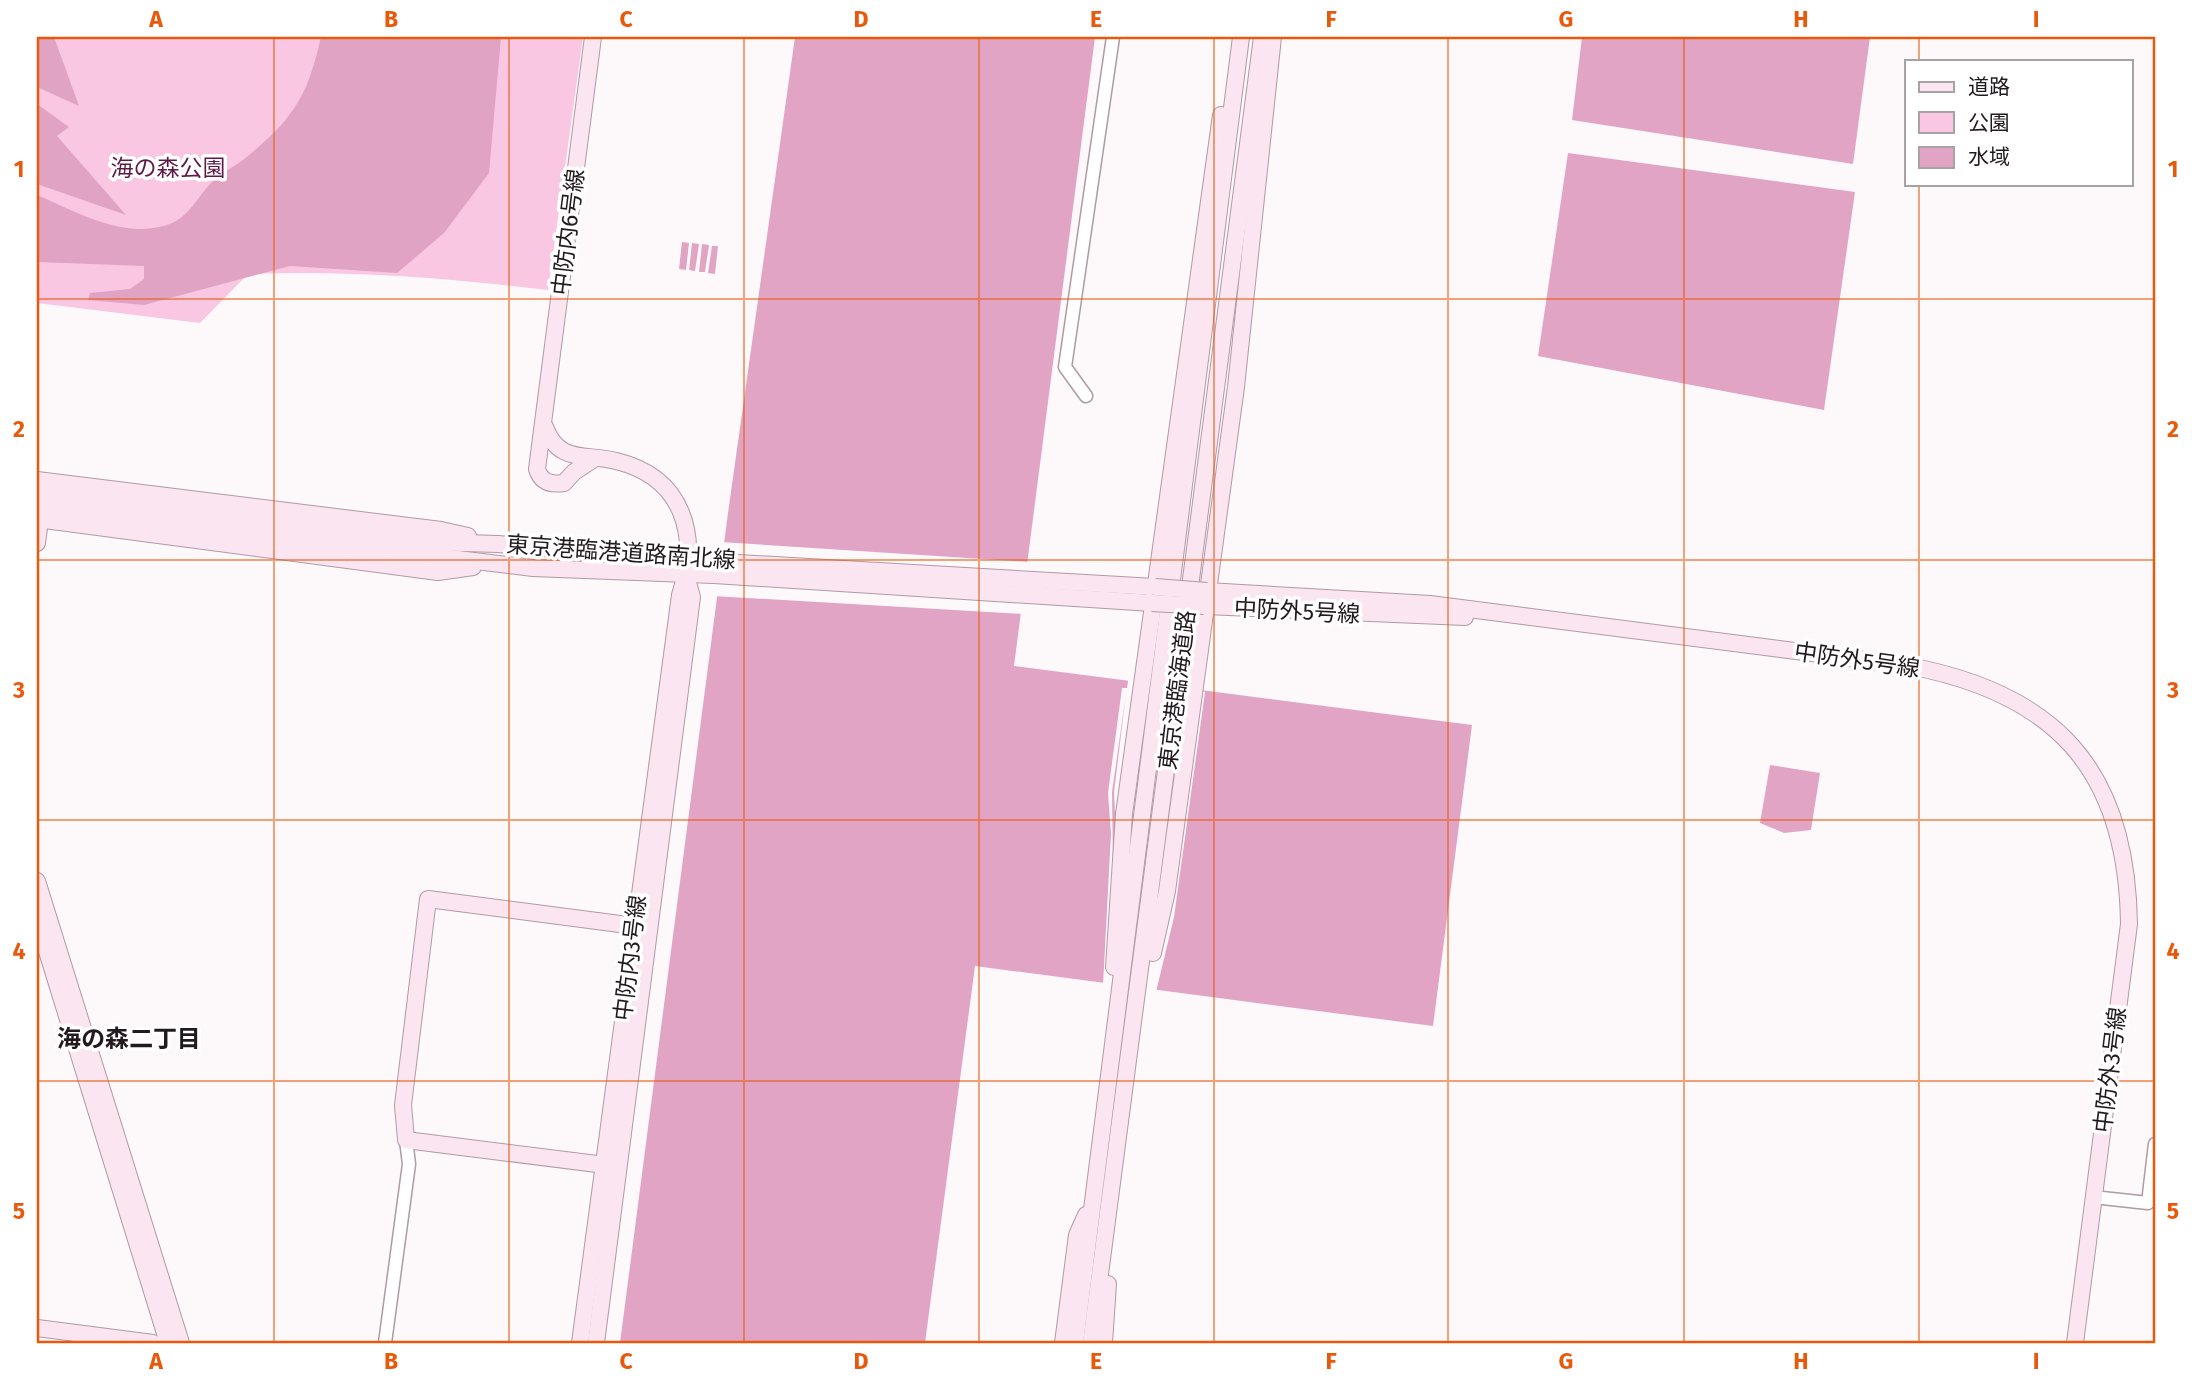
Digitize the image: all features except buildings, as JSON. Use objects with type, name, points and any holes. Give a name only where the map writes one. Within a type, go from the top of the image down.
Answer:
[{"type":"street","name":"中防内6号線","points":[[540,457],[593,37]]},
{"type":"street","points":[[1086,396],[1065,367],[1113,37]]},
{"type":"street","points":[[1115,1026],[1118,867],[1153,595],[1163,549],[1215,145],[1240,37]]},
{"type":"street","name":"東京港臨海道路","points":[[1075,1343],[1166,641],[1240,37]]},
{"type":"street","name":"東京港臨海道路","points":[[1091,1343],[1262,37]]},
{"type":"street","points":[[1136,1014],[1167,891],[1236,387],[1273,37]]},
{"type":"street","points":[[545,427],[559,450]]},
{"type":"street","points":[[594,459],[574,472],[564,483],[555,485],[539,476],[537,469],[540,457],[551,449],[559,450],[631,466],[662,486],[679,508],[689,532],[687,567]]},
{"type":"street","points":[[37,480],[441,530],[498,544]]},
{"type":"street","name":"東京港臨港道路南北線","points":[[37,494],[429,542],[498,544],[687,567]]},
{"type":"street","points":[[37,543],[38,516]]},
{"type":"street","name":"東京港臨港道路南北線","points":[[38,516],[438,572],[496,564],[914,571],[938,576],[1205,599]]},
{"type":"street","name":"中防内3号線","points":[[580,1343],[611,1166],[642,927],[692,597],[687,567]]},
{"type":"street","name":"中防外5号線","points":[[1205,599],[1559,620],[1904,665],[1975,681],[2002,692],[2048,722],[2087,766],[2106,799]]},
{"type":"street","name":"中防外3号線","points":[[2075,1343],[2129,924],[2129,882],[2121,838],[2106,799]]},
{"type":"street","points":[[37,881],[181,1343]]},
{"type":"street","points":[[385,1343],[409,1164],[403,1105],[428,899],[642,927]]},
{"type":"street","points":[[37,919],[168,1343]]},
{"type":"street","points":[[406,1140],[611,1166]]},
{"type":"street","points":[[2093,1197],[2148,1203],[2155,1144]]},
{"type":"street","points":[[1104,1343],[1116,1149]]},
{"type":"street","name":"中防内3号線","points":[[596,1343],[611,1166]]},
{"type":"street","points":[[1063,1343],[1077,1235],[1093,1200]]},
{"type":"street","points":[[37,1328],[153,1343]]},
{"type":"green space","name":"海の森公園","points":[[37,37],[583,37],[548,290],[398,276],[248,274],[200,323],[37,303]]},
{"type":"shaded area","points":[[37,37],[54,37],[79,106],[37,87]]},
{"type":"shaded area","points":[[321,37],[501,37],[489,173],[444,233],[397,273],[290,266],[144,305],[88,300],[90,293],[130,289],[144,279],[144,266],[37,262],[37,195],[79,214],[123,227],[138,229],[165,226],[182,217],[213,181],[248,156],[288,117],[311,75]]},
{"type":"shaded area","points":[[37,104],[69,127],[57,136],[126,215],[37,184]]},
{"type":"water","points":[[795,37],[1095,37],[1014,666],[1472,725],[1433,1026],[975,966],[925,1343],[620,1343],[728,513]]},
{"type":"water","points":[[1582,37],[1870,37],[1853,164],[1572,120]]},
{"type":"water","points":[[1568,153],[1855,192],[1824,410],[1538,356]]},
{"type":"water","points":[[682,242],[689,243],[686,270],[679,269]]},
{"type":"water","points":[[692,243],[699,244],[695,271],[689,270]]},
{"type":"water","points":[[702,244],[709,245],[705,272],[699,272]]},
{"type":"water","points":[[712,246],[718,246],[715,274],[708,273]]},
{"type":"water","points":[[1770,765],[1820,773],[1811,830],[1784,833],[1760,823]]},
{"type":"pier","points":[[721,542],[1030,562],[1024,614],[713,596]]},
{"type":"pier","points":[[1129,676],[1199,685],[1199,690],[1205,692],[1174,917],[1156,992],[1103,985],[1111,834],[1108,793],[1122,688],[1127,688]],"holes":[[[1126,694],[1114,792],[1116,832],[1113,866],[1112,792]]]},
{"type":"district","name":"海の森二丁目","points":[[129,1039]]}]
